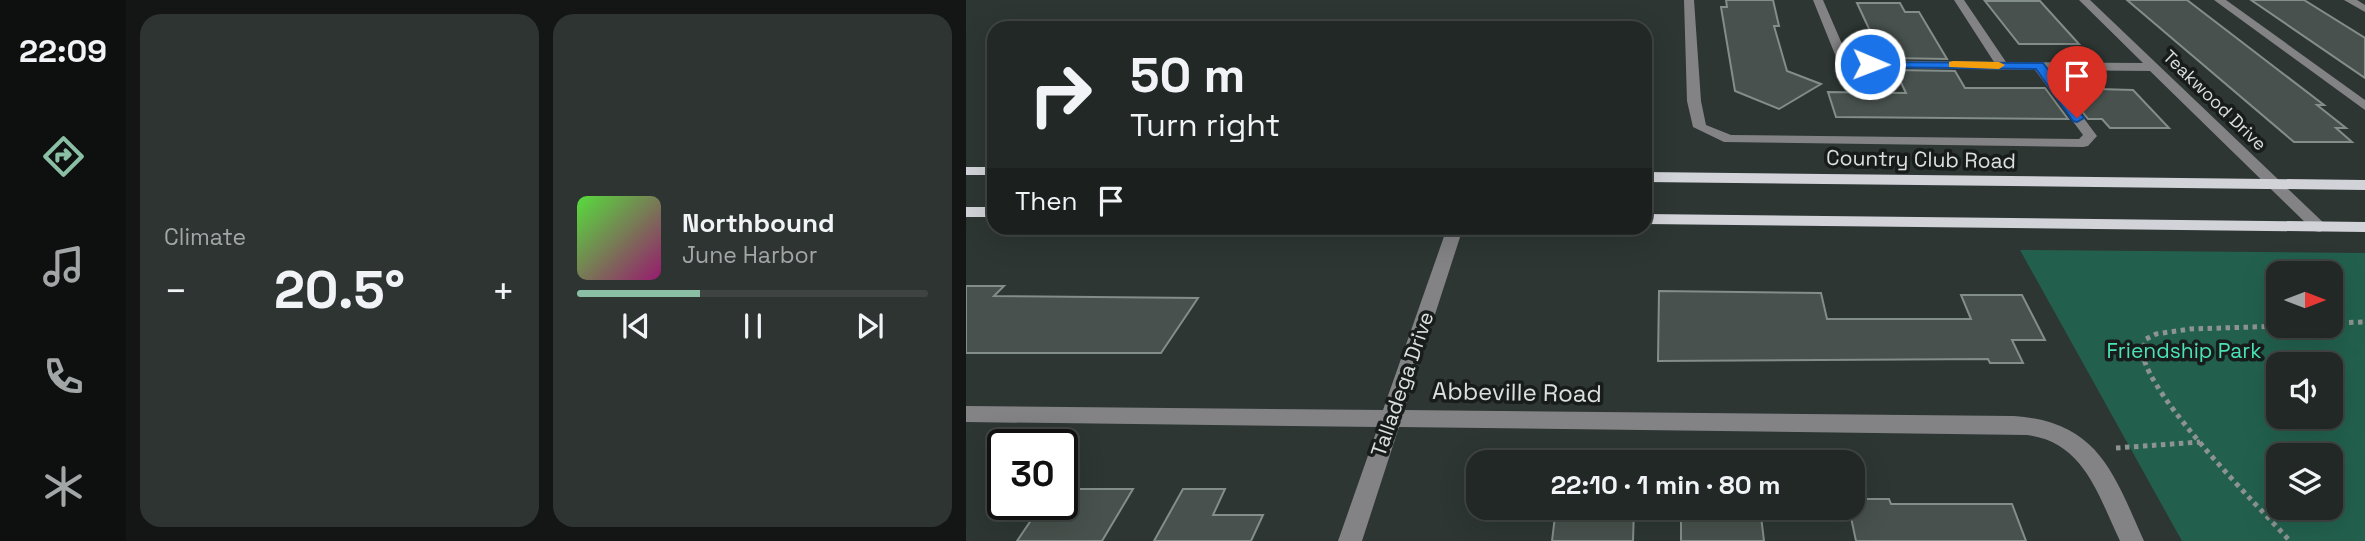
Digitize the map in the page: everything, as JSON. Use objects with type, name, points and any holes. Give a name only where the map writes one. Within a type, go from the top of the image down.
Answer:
[{"type":"main road","points":[[966,171],[987,171]]},
{"type":"main road","name":"Country Club Road","points":[[1652,177],[2365,185]]},
{"type":"main road","points":[[966,212],[987,212]]},
{"type":"main road","points":[[1652,219],[2365,227]]},
{"type":"street","points":[[1689,0],[1694,101],[1700,127],[1729,139],[2083,143],[2090,136],[2039,66]]},
{"type":"street","points":[[1818,0],[1844,64],[2153,67]]},
{"type":"street","points":[[1959,0],[2002,65]]},
{"type":"street","name":"Teakwood Drive","points":[[2084,0],[2320,227]]},
{"type":"street","points":[[2220,0],[2365,106]]},
{"type":"street","points":[[2349,0],[2365,9]]},
{"type":"street","name":"Talladega Drive","points":[[1350,541],[1453,235]]},
{"type":"street","name":"Abbeville Road","points":[[966,414],[2014,425],[2041,428],[2065,436],[2085,453],[2132,541]]},
{"type":"path","points":[[2343,323],[2365,322]]},
{"type":"path","points":[[2266,327],[2170,331],[2153,335],[2142,343],[2141,354],[2149,371],[2201,442],[2290,541]]},
{"type":"path","points":[[2116,449],[2201,442]]},
{"type":"green space","name":"Friendship Park","points":[[2020,250],[2365,253],[2365,541],[2182,541]]},
{"type":"building","points":[[1726,0],[1773,0],[1779,26],[1774,26],[1787,71],[1821,84],[1779,109],[1735,91],[1721,7],[1727,7]]},
{"type":"building","points":[[2127,0],[2187,0],[2324,105],[2317,105],[2346,128],[2336,128],[2352,142],[2294,142]]},
{"type":"building","points":[[2251,0],[2304,0],[2365,38],[2365,78]]},
{"type":"building","points":[[1985,1],[2040,1],[2079,44],[2019,44]]},
{"type":"building","points":[[1857,3],[1900,3],[1905,12],[1919,12],[1947,59],[1889,58],[1883,46],[1877,46]]},
{"type":"building","points":[[1895,70],[1955,71],[1965,88],[2045,88],[2068,119],[1836,117],[1828,92],[1906,93]]},
{"type":"building","points":[[2064,88],[2133,90],[2169,128],[2110,128],[2102,119],[2088,119]]},
{"type":"building","points":[[966,286],[1004,286],[994,296],[1198,298],[1161,353],[966,353]]},
{"type":"building","points":[[1659,291],[1821,293],[1827,319],[1971,319],[1961,295],[2022,295],[2045,340],[2012,340],[2023,363],[1990,363],[1988,359],[1658,361]]},
{"type":"building","points":[[1078,489],[1133,489],[1102,541],[1017,541],[1031,520],[1078,520]]},
{"type":"building","points":[[1183,489],[1225,489],[1213,515],[1263,515],[1251,541],[1154,541]]},
{"type":"building","points":[[1865,499],[1889,499],[1891,504],[2012,504],[2026,541],[1856,541],[1852,520],[1865,520]]},
{"type":"building","points":[[1555,520],[1634,520],[1633,541],[1552,541]]},
{"type":"building","points":[[1681,520],[1761,520],[1764,541],[1681,541]]},
{"type":"slow traffic","points":[[1953,65],[1999,65]]},
{"type":"route","points":[[1870,64],[2039,66],[2077,118]]}]
